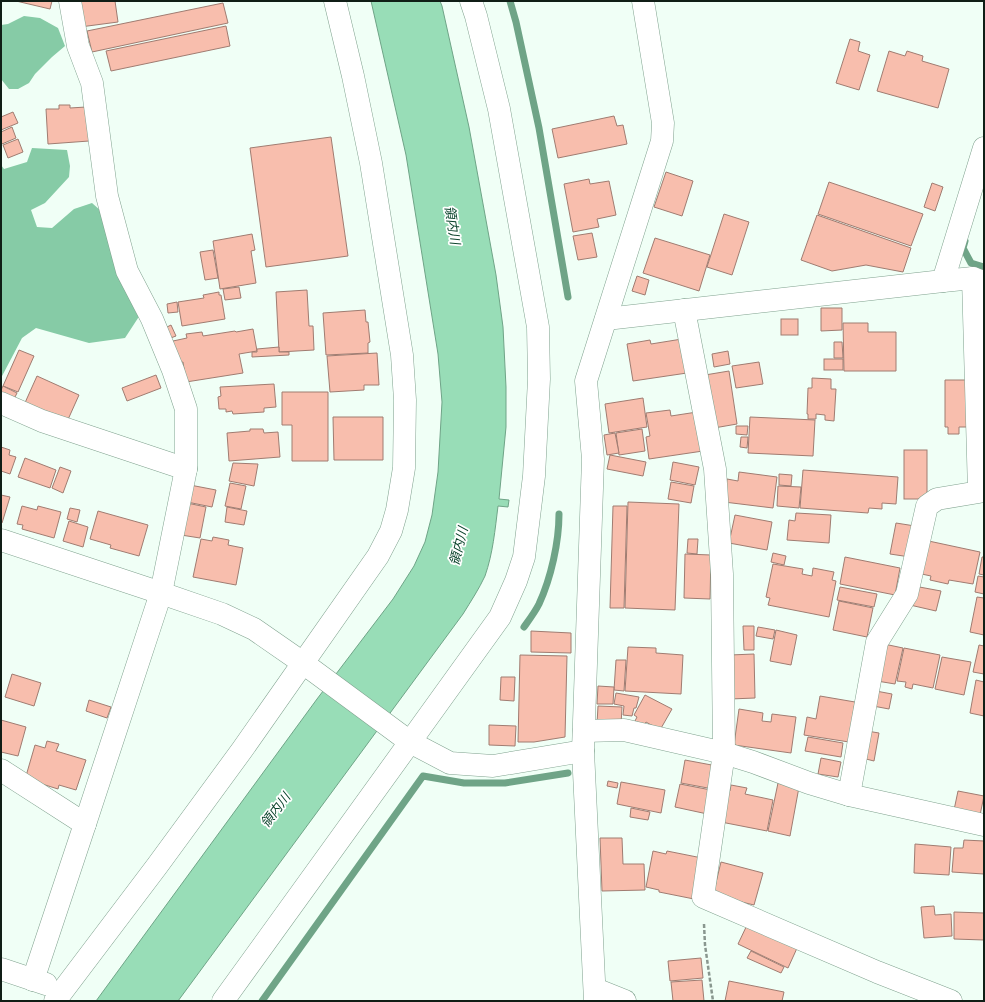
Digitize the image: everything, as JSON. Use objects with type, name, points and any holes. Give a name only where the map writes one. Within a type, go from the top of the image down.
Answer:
[{"type":"street","points":[[33,980],[161,593],[186,469],[186,409],[173,370],[152,318],[127,271],[107,196],[92,83],[78,46],[70,1]]},
{"type":"street","points":[[1,970],[33,980],[59,995],[305,664],[378,556],[391,531],[397,510],[404,468],[405,400],[402,355],[371,163],[353,76],[335,1]]},
{"type":"street","points":[[223,1001],[407,740],[500,617],[516,581],[524,557],[534,476],[539,379],[538,327],[498,109],[476,16],[471,1]]},
{"type":"street","points":[[625,1001],[595,995],[584,741],[593,459],[586,381],[662,141],[663,123],[643,1]]},
{"type":"street","points":[[943,281],[984,148]]},
{"type":"street","points":[[606,319],[943,281],[978,280],[979,492],[937,499],[927,506],[907,594],[877,642],[849,795]]},
{"type":"street","points":[[684,310],[715,469],[722,574],[724,753],[703,897],[877,972],[951,1001]]},
{"type":"street","points":[[1,403],[42,422],[186,469]]},
{"type":"street","points":[[1,540],[222,614],[254,629],[305,664],[407,740],[450,763],[493,766],[624,730],[724,753],[849,795],[984,824]]},
{"type":"street","points":[[1,770],[85,824]]},
{"type":"path","points":[[703,897],[705,945],[713,1001]]},
{"type":"shaded area","points":[[24,16],[40,18],[58,28],[65,46],[35,74],[29,83],[18,89],[9,89],[1,79],[1,25],[8,24]]},
{"type":"shaded area","points":[[32,148],[67,150],[70,166],[69,177],[45,203],[31,210],[37,227],[52,228],[74,209],[92,203],[101,211],[140,315],[125,338],[89,343],[36,328],[22,338],[1,378],[1,165],[4,169],[27,162]]},
{"type":"water","name":"領内川","points":[[371,1],[440,1],[442,6],[469,127],[496,275],[503,327],[506,427],[499,499],[509,500],[508,507],[498,506],[495,533],[488,567],[478,590],[463,614],[178,1001],[96,1001],[317,699],[393,599],[414,566],[425,542],[432,515],[438,472],[442,402],[438,354],[406,155]]},
{"type":"building","points":[[16,1],[52,1],[50,9]]},
{"type":"building","points":[[77,1],[115,1],[118,22],[80,27]]},
{"type":"building","points":[[223,3],[228,23],[92,52],[87,31]]},
{"type":"building","points":[[226,26],[230,46],[111,71],[106,51]]},
{"type":"building","points":[[850,39],[860,42],[858,51],[870,55],[859,90],[836,83]]},
{"type":"building","points":[[889,51],[905,56],[907,51],[923,56],[922,61],[949,69],[938,108],[877,91]]},
{"type":"building","points":[[59,105],[70,105],[70,108],[86,107],[89,141],[48,144],[46,109],[59,109]]},
{"type":"building","points":[[13,112],[18,123],[1,130],[1,117]]},
{"type":"building","points":[[614,116],[617,126],[623,125],[627,144],[558,158],[552,129]]},
{"type":"building","points":[[12,127],[16,138],[2,144],[1,132]]},
{"type":"building","points":[[331,137],[348,256],[266,267],[250,148]]},
{"type":"building","points":[[18,139],[23,152],[8,158],[3,145]]},
{"type":"building","points":[[666,172],[693,181],[682,216],[654,207]]},
{"type":"building","points":[[589,179],[590,184],[609,181],[616,215],[597,219],[599,227],[573,232],[564,184]]},
{"type":"building","points":[[829,182],[923,214],[911,246],[818,214]]},
{"type":"building","points":[[932,183],[943,187],[935,211],[924,207]]},
{"type":"building","points":[[724,214],[749,222],[732,275],[707,267]]},
{"type":"building","points":[[817,215],[911,248],[903,272],[866,265],[832,271],[801,260]]},
{"type":"building","points":[[592,233],[597,257],[578,260],[573,236]]},
{"type":"building","points":[[252,234],[255,250],[251,251],[256,283],[220,289],[213,241]]},
{"type":"building","points":[[655,238],[710,255],[699,291],[643,273]]},
{"type":"building","points":[[213,250],[218,278],[205,280],[200,252]]},
{"type":"building","points":[[637,276],[649,280],[645,295],[632,291]]},
{"type":"building","points":[[239,287],[241,298],[225,300],[223,289]]},
{"type":"building","points":[[307,290],[309,326],[313,326],[314,350],[279,352],[276,292]]},
{"type":"building","points":[[219,292],[219,295],[221,295],[225,319],[182,326],[178,302],[204,298],[203,295]]},
{"type":"building","points":[[177,302],[178,312],[168,313],[167,304]]},
{"type":"building","points":[[821,308],[842,308],[842,330],[821,331]]},
{"type":"building","points":[[365,310],[370,342],[368,343],[368,353],[326,355],[323,313]]},
{"type":"building","points":[[781,319],[798,319],[798,335],[781,335]]},
{"type":"building","points":[[843,323],[868,323],[868,332],[896,332],[896,371],[844,371]]},
{"type":"building","points":[[171,325],[176,336],[168,339],[163,329]]},
{"type":"building","points":[[253,329],[257,351],[239,354],[243,373],[186,382],[183,362],[177,363],[173,341],[187,338],[186,334],[202,332],[203,336]]},
{"type":"building","points":[[682,339],[687,373],[633,381],[627,344],[650,340],[651,344]]},
{"type":"building","points":[[834,342],[842,342],[843,358],[834,358]]},
{"type":"building","points":[[279,347],[279,352],[289,352],[289,355],[252,357],[252,352],[257,352],[257,349]]},
{"type":"building","points":[[19,350],[34,356],[18,392],[3,386]]},
{"type":"building","points":[[728,351],[730,364],[714,367],[712,354]]},
{"type":"building","points":[[377,353],[379,385],[364,385],[364,390],[330,392],[327,356]]},
{"type":"building","points":[[824,359],[843,359],[843,370],[824,370]]},
{"type":"building","points":[[759,362],[763,384],[736,388],[732,366]]},
{"type":"building","points":[[729,371],[737,424],[714,428],[705,375]]},
{"type":"building","points":[[156,375],[161,388],[127,401],[122,388]]},
{"type":"building","points":[[37,376],[79,395],[66,424],[24,405]]},
{"type":"building","points":[[812,378],[831,379],[831,389],[836,389],[834,421],[825,420],[825,415],[816,414],[816,419],[808,419],[808,388],[812,388]]},
{"type":"building","points":[[945,380],[967,380],[967,427],[959,427],[959,434],[948,434],[948,427],[945,427]]},
{"type":"building","points":[[274,384],[276,407],[264,408],[264,412],[233,414],[232,411],[226,412],[226,409],[219,409],[218,397],[221,396],[220,387]]},
{"type":"building","points":[[3,386],[17,393],[14,399],[1,393]]},
{"type":"building","points":[[282,392],[328,392],[328,461],[292,461],[292,425],[282,425]]},
{"type":"building","points":[[643,398],[647,427],[609,433],[605,404]]},
{"type":"building","points":[[670,410],[671,416],[697,412],[703,451],[649,459],[646,437],[650,436],[646,413]]},
{"type":"building","points":[[333,417],[383,417],[383,460],[334,460]]},
{"type":"building","points":[[750,417],[815,420],[813,456],[748,453]]},
{"type":"building","points":[[736,426],[748,426],[747,435],[736,434]]},
{"type":"building","points":[[250,429],[263,429],[264,433],[278,432],[280,457],[229,461],[227,433],[250,431]]},
{"type":"building","points":[[642,429],[645,451],[619,455],[616,433]]},
{"type":"building","points":[[615,433],[619,453],[607,455],[604,435]]},
{"type":"building","points":[[741,437],[748,437],[747,448],[740,447]]},
{"type":"building","points":[[1,447],[10,450],[9,455],[16,457],[10,474],[1,471]]},
{"type":"building","points":[[904,450],[927,450],[927,499],[904,499]]},
{"type":"building","points":[[610,455],[646,462],[643,476],[607,469]]},
{"type":"building","points":[[25,458],[56,470],[50,488],[18,477]]},
{"type":"building","points":[[673,462],[699,467],[695,485],[670,480]]},
{"type":"building","points":[[233,463],[258,464],[254,486],[229,481]]},
{"type":"building","points":[[60,467],[71,471],[63,493],[52,488]]},
{"type":"building","points":[[803,470],[898,477],[896,504],[882,503],[882,509],[869,508],[868,513],[800,508]]},
{"type":"building","points":[[739,472],[777,477],[773,508],[724,502],[727,479],[738,481]]},
{"type":"building","points":[[779,474],[792,475],[791,486],[779,485]]},
{"type":"building","points":[[671,482],[694,486],[691,503],[668,499]]},
{"type":"building","points":[[230,483],[246,486],[241,509],[225,506]]},
{"type":"building","points":[[190,485],[216,490],[212,507],[187,502]]},
{"type":"building","points":[[778,486],[801,487],[799,508],[777,506]]},
{"type":"building","points":[[1,495],[10,497],[2,523],[1,523]]},
{"type":"building","points":[[628,502],[679,504],[675,610],[625,608]]},
{"type":"building","points":[[187,503],[206,507],[200,538],[181,535]]},
{"type":"building","points":[[22,506],[37,510],[38,506],[61,512],[54,538],[22,529],[23,525],[17,524]]},
{"type":"building","points":[[613,506],[627,506],[624,608],[610,608]]},
{"type":"building","points":[[227,507],[247,511],[244,525],[225,522]]},
{"type":"building","points":[[70,508],[80,510],[77,522],[67,519]]},
{"type":"building","points":[[98,511],[148,525],[139,556],[110,548],[111,545],[90,539]]},
{"type":"building","points":[[796,513],[831,515],[829,543],[787,540],[789,520],[795,521]]},
{"type":"building","points":[[735,515],[772,522],[767,550],[729,543]]},
{"type":"building","points":[[69,521],[88,527],[83,547],[63,541]]},
{"type":"building","points":[[896,523],[915,526],[910,557],[890,554]]},
{"type":"building","points":[[213,537],[229,540],[228,545],[243,548],[236,585],[193,577],[201,539],[212,541]]},
{"type":"building","points":[[688,539],[698,539],[697,554],[687,553]]},
{"type":"building","points":[[924,540],[980,552],[973,584],[949,580],[948,584],[930,580],[931,576],[917,573]]},
{"type":"building","points":[[773,553],[786,556],[784,565],[771,562]]},
{"type":"building","points":[[685,554],[711,555],[710,599],[684,598]]},
{"type":"building","points":[[845,557],[900,568],[895,595],[840,584]]},
{"type":"building","points":[[982,557],[984,557],[984,575],[979,574]]},
{"type":"building","points":[[773,564],[803,569],[802,574],[812,576],[813,568],[834,572],[832,580],[836,581],[829,617],[768,605],[770,598],[766,597]]},
{"type":"building","points":[[978,576],[984,577],[984,594],[975,592]]},
{"type":"building","points":[[914,586],[941,591],[936,611],[910,605]]},
{"type":"building","points":[[840,587],[877,594],[874,607],[837,600]]},
{"type":"building","points":[[977,597],[984,598],[984,635],[970,632]]},
{"type":"building","points":[[839,601],[873,608],[867,637],[833,630]]},
{"type":"building","points":[[743,626],[754,626],[754,650],[744,650]]},
{"type":"building","points":[[758,627],[775,630],[773,639],[756,636]]},
{"type":"building","points":[[776,630],[797,635],[791,665],[770,661]]},
{"type":"building","points":[[531,631],[571,633],[571,653],[531,652]]},
{"type":"building","points":[[884,644],[903,648],[895,684],[877,681]]},
{"type":"building","points":[[979,645],[984,646],[984,674],[973,672]]},
{"type":"building","points":[[628,647],[656,648],[656,653],[683,655],[681,694],[625,691]]},
{"type":"building","points":[[904,648],[940,655],[933,688],[913,684],[912,689],[905,687],[906,682],[897,681]]},
{"type":"building","points":[[754,654],[755,698],[730,699],[730,655]]},
{"type":"building","points":[[520,655],[567,656],[565,737],[534,742],[518,742]]},
{"type":"building","points":[[942,657],[971,662],[964,695],[935,689]]},
{"type":"building","points":[[616,660],[626,660],[624,691],[614,690]]},
{"type":"building","points":[[12,674],[41,683],[34,706],[5,697]]},
{"type":"building","points":[[501,677],[515,677],[514,701],[500,700]]},
{"type":"building","points":[[976,680],[984,682],[984,716],[970,713]]},
{"type":"building","points":[[598,686],[614,687],[613,704],[597,704]]},
{"type":"building","points":[[876,691],[892,694],[889,709],[873,706]]},
{"type":"building","points":[[616,693],[639,697],[632,716],[623,715],[624,706],[614,704]]},
{"type":"building","points":[[645,695],[672,709],[660,730],[646,722],[644,725],[635,721],[637,717],[634,715]]},
{"type":"building","points":[[820,696],[855,702],[849,742],[804,735],[807,717],[816,719]]},
{"type":"building","points":[[89,700],[111,707],[107,718],[86,711]]},
{"type":"building","points":[[598,706],[622,707],[621,725],[597,724]]},
{"type":"building","points":[[739,709],[763,713],[762,721],[771,722],[772,714],[796,717],[791,753],[734,745]]},
{"type":"building","points":[[1,720],[26,727],[18,756],[1,752]]},
{"type":"building","points":[[489,725],[516,726],[515,746],[489,745]]},
{"type":"building","points":[[867,731],[879,733],[874,761],[862,758]]},
{"type":"building","points":[[808,737],[843,743],[841,757],[805,751]]},
{"type":"building","points":[[47,741],[59,744],[56,751],[86,760],[76,790],[59,785],[58,789],[42,784],[26,776],[35,745],[45,748]]},
{"type":"building","points":[[821,758],[841,762],[838,777],[818,774]]},
{"type":"building","points":[[685,760],[717,766],[713,789],[681,783]]},
{"type":"building","points":[[608,781],[618,783],[617,788],[607,786]]},
{"type":"building","points":[[621,782],[665,790],[661,813],[617,804]]},
{"type":"building","points":[[778,783],[799,787],[790,836],[768,831]]},
{"type":"building","points":[[680,784],[716,791],[712,815],[675,807]]},
{"type":"building","points":[[731,785],[747,788],[745,794],[773,800],[767,831],[721,822],[727,791],[730,791]]},
{"type":"building","points":[[958,791],[984,796],[980,815],[954,810]]},
{"type":"building","points":[[631,808],[650,812],[648,820],[630,817]]},
{"type":"building","points":[[600,838],[622,838],[623,864],[644,864],[645,890],[602,891]]},
{"type":"building","points":[[964,840],[984,841],[984,874],[952,872],[954,848],[963,848]]},
{"type":"building","points":[[915,844],[951,847],[949,875],[914,873]]},
{"type":"building","points":[[653,851],[666,854],[667,851],[702,858],[694,899],[659,892],[659,890],[646,887]]},
{"type":"building","points":[[721,862],[763,873],[754,905],[713,895]]},
{"type":"building","points":[[934,906],[935,915],[951,914],[952,936],[924,938],[921,907]]},
{"type":"building","points":[[954,912],[984,913],[984,940],[954,939]]},
{"type":"building","points":[[748,923],[798,946],[788,968],[738,944]]},
{"type":"building","points":[[751,951],[784,967],[781,973],[747,958]]},
{"type":"building","points":[[701,958],[703,978],[670,981],[668,961]]},
{"type":"building","points":[[702,980],[704,1001],[673,1001],[671,982]]},
{"type":"building","points":[[729,981],[784,992],[782,1001],[725,1001]]},
{"type":"waterway","points":[[510,1],[539,128],[568,297]]},
{"type":"waterway","points":[[965,241],[963,248],[971,263],[984,267]]},
{"type":"waterway","points":[[524,627],[539,604],[551,571],[558,536],[559,514]]},
{"type":"waterway","points":[[262,1001],[423,776],[464,783],[505,783],[568,773]]}]
